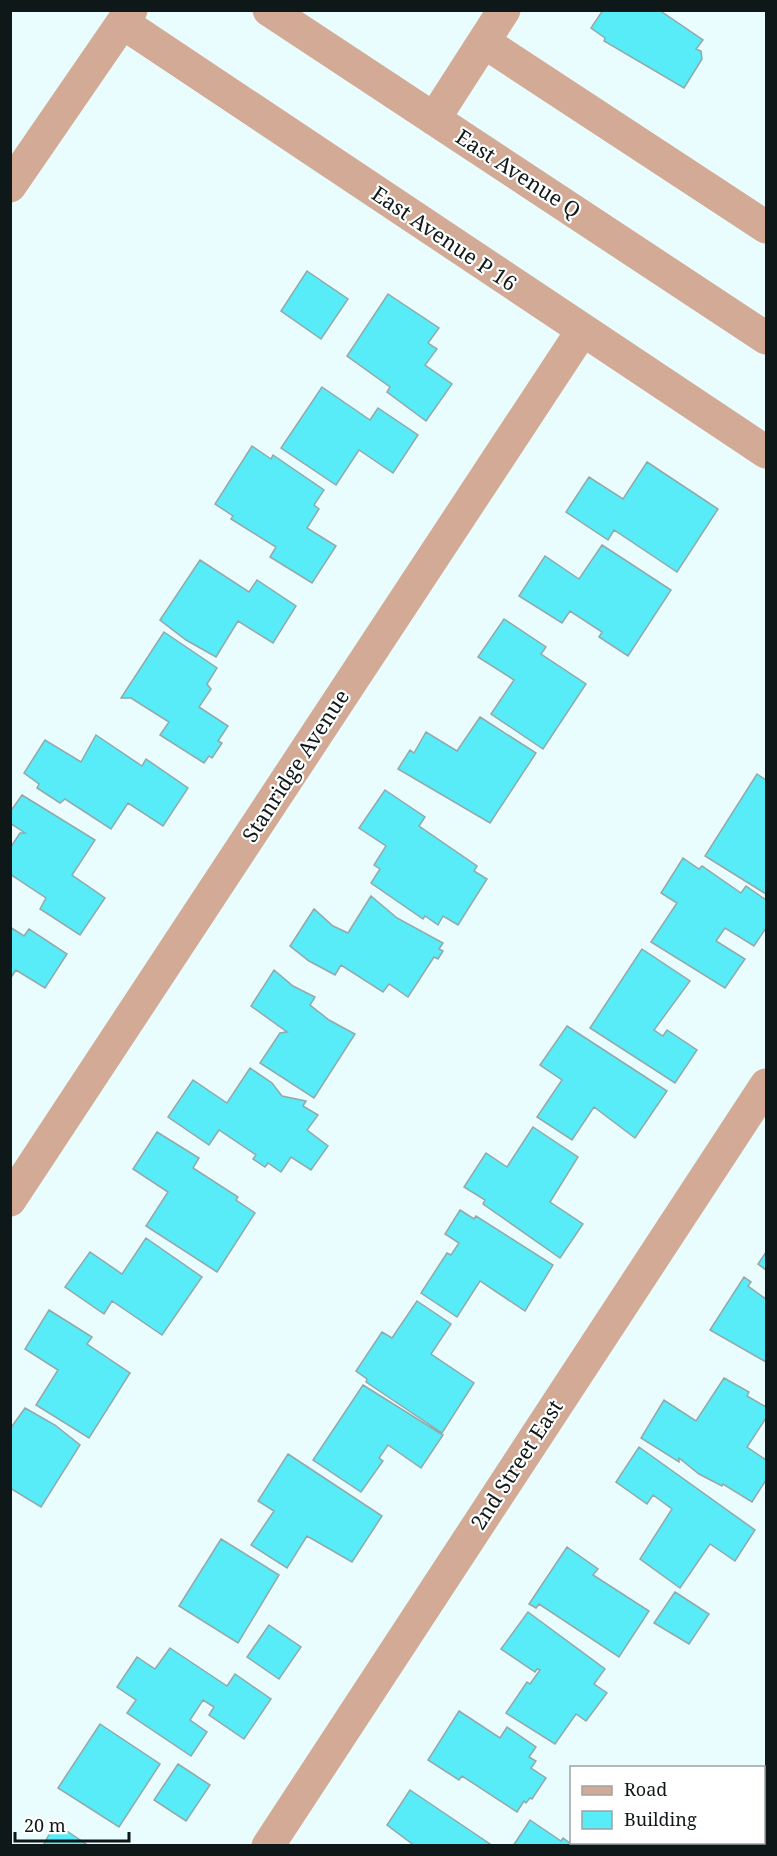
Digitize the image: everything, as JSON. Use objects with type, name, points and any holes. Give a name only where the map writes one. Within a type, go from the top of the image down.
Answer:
[{"type":"street","name":"East Avenue Q","points":[[269,10],[766,338]]},
{"type":"street","points":[[434,119],[504,10]]},
{"type":"street","points":[[10,186],[127,17]]},
{"type":"street","name":"East Avenue P 16","points":[[127,17],[582,332],[766,452]]},
{"type":"street","points":[[484,42],[766,227]]},
{"type":"street","name":"Stanridge Avenue","points":[[10,1200],[582,332]]},
{"type":"street","name":"2nd Street East","points":[[268,1845],[766,1085]]},
{"type":"building","points":[[603,10],[659,10],[703,40],[696,49],[701,51],[702,59],[684,88],[604,41],[605,38],[591,28]]},
{"type":"building","points":[[307,271],[348,299],[321,339],[281,311]]},
{"type":"building","points":[[388,294],[439,328],[428,343],[437,349],[425,365],[452,384],[426,421],[387,392],[390,387],[347,356]]},
{"type":"building","points":[[322,387],[370,420],[378,408],[418,435],[393,473],[359,450],[336,485],[281,448]]},
{"type":"building","points":[[252,446],[271,459],[273,455],[324,490],[314,505],[319,509],[307,528],[336,546],[312,583],[270,557],[276,547],[231,519],[233,516],[215,504]]},
{"type":"building","points":[[647,462],[718,509],[677,572],[614,530],[608,540],[566,512],[589,477],[623,499]]},
{"type":"building","points":[[602,545],[671,590],[628,656],[599,637],[602,632],[570,611],[562,623],[519,596],[545,556],[579,579]]},
{"type":"building","points":[[200,560],[249,592],[257,580],[296,606],[273,643],[238,621],[216,657],[186,640],[160,620]]},
{"type":"building","points":[[504,619],[546,647],[541,654],[586,684],[543,749],[491,714],[514,680],[478,657]]},
{"type":"building","points":[[164,632],[217,668],[207,684],[211,689],[199,707],[228,726],[218,741],[222,743],[212,758],[209,756],[204,763],[160,735],[169,722],[131,698],[121,698]]},
{"type":"building","points":[[480,717],[536,753],[490,823],[398,769],[410,750],[414,753],[426,732],[457,751]]},
{"type":"building","points":[[96,735],[142,766],[146,759],[188,788],[163,826],[128,803],[111,829],[65,799],[60,803],[37,788],[39,784],[24,773],[45,740],[81,762]]},
{"type":"building","points":[[757,774],[766,780],[766,894],[705,856]]},
{"type":"building","points":[[385,790],[425,817],[419,826],[477,866],[474,871],[487,879],[458,925],[443,916],[438,925],[425,916],[423,919],[371,883],[380,869],[374,865],[386,846],[359,828]]},
{"type":"building","points":[[22,795],[95,840],[72,875],[105,898],[80,935],[40,909],[46,898],[10,874],[10,848],[20,833],[25,833],[10,823],[10,812]]},
{"type":"building","points":[[683,858],[699,869],[702,866],[741,893],[746,886],[766,900],[766,928],[754,946],[725,928],[716,941],[745,959],[725,988],[651,942],[677,903],[661,893]]},
{"type":"building","points":[[371,896],[397,918],[443,943],[439,949],[443,951],[438,959],[434,957],[408,997],[389,984],[383,992],[341,965],[335,975],[309,961],[290,946],[314,909],[333,926],[348,933]]},
{"type":"building","points":[[10,927],[24,936],[29,929],[67,954],[45,988],[16,970],[10,979]]},
{"type":"building","points":[[642,949],[690,981],[654,1030],[663,1036],[667,1030],[697,1050],[675,1083],[590,1028]]},
{"type":"building","points":[[274,970],[293,986],[315,997],[310,1005],[329,1020],[355,1034],[314,1098],[260,1063],[280,1033],[287,1032],[251,1006]]},
{"type":"building","points":[[567,1026],[667,1091],[635,1138],[594,1107],[572,1140],[537,1117],[562,1080],[540,1065]]},
{"type":"building","points":[[250,1068],[272,1083],[282,1096],[306,1101],[303,1106],[318,1115],[307,1130],[328,1146],[311,1170],[291,1157],[281,1172],[268,1163],[265,1167],[253,1159],[256,1155],[219,1130],[209,1145],[168,1117],[193,1080],[227,1103]]},
{"type":"building","points":[[533,1127],[578,1157],[550,1202],[583,1224],[560,1258],[483,1204],[485,1200],[464,1187],[486,1153],[507,1167]]},
{"type":"building","points":[[157,1132],[199,1158],[193,1168],[238,1197],[236,1200],[255,1213],[217,1272],[146,1226],[168,1192],[133,1169]]},
{"type":"building","points":[[460,1210],[474,1219],[476,1216],[553,1265],[525,1311],[480,1281],[457,1317],[421,1293],[447,1253],[451,1255],[459,1243],[445,1234]]},
{"type":"building","points":[[146,1238],[202,1277],[162,1335],[112,1301],[104,1314],[65,1287],[90,1252],[122,1274]]},
{"type":"building","points":[[766,1252],[766,1270],[758,1264]]},
{"type":"building","points":[[744,1277],[751,1282],[748,1286],[766,1299],[766,1362],[710,1330]]},
{"type":"building","points":[[417,1301],[451,1324],[431,1354],[474,1383],[442,1433],[366,1382],[367,1379],[356,1371],[382,1332],[392,1338]]},
{"type":"building","points":[[49,1310],[92,1337],[87,1344],[130,1373],[89,1438],[36,1405],[58,1370],[25,1349]]},
{"type":"building","points":[[724,1378],[749,1392],[747,1396],[766,1407],[766,1418],[747,1447],[766,1460],[766,1480],[752,1502],[723,1484],[722,1486],[699,1474],[679,1458],[679,1462],[641,1438],[664,1400],[696,1421]]},
{"type":"building","points":[[363,1385],[443,1435],[421,1468],[388,1445],[379,1458],[383,1461],[361,1492],[313,1460]]},
{"type":"building","points":[[25,1408],[55,1425],[80,1445],[41,1507],[10,1488],[10,1429]]},
{"type":"building","points":[[639,1447],[755,1530],[735,1561],[710,1544],[680,1588],[640,1559],[672,1509],[653,1495],[647,1504],[616,1482]]},
{"type":"building","points":[[288,1454],[382,1516],[352,1562],[307,1536],[287,1568],[251,1545],[274,1511],[258,1501]]},
{"type":"building","points":[[221,1539],[279,1575],[238,1643],[179,1606]]},
{"type":"building","points":[[567,1547],[598,1569],[593,1575],[649,1611],[619,1657],[539,1604],[536,1608],[529,1604]]},
{"type":"building","points":[[675,1592],[709,1614],[689,1644],[654,1623]]},
{"type":"building","points":[[528,1612],[605,1669],[594,1684],[607,1693],[586,1721],[576,1714],[555,1744],[506,1713],[527,1682],[530,1684],[540,1670],[537,1669],[535,1672],[501,1649]]},
{"type":"building","points":[[269,1625],[301,1647],[279,1679],[247,1657]]},
{"type":"building","points":[[170,1648],[227,1686],[235,1674],[271,1699],[244,1739],[209,1715],[214,1707],[203,1700],[190,1720],[207,1732],[191,1756],[127,1713],[136,1700],[117,1687],[137,1657],[155,1669]]},
{"type":"building","points":[[459,1711],[500,1738],[507,1727],[536,1747],[529,1757],[536,1761],[531,1768],[546,1778],[532,1799],[530,1798],[526,1803],[524,1801],[517,1812],[462,1776],[459,1780],[428,1760]]},
{"type":"building","points":[[100,1724],[160,1764],[119,1827],[58,1788]]},
{"type":"building","points":[[178,1764],[210,1785],[186,1821],[154,1800]]},
{"type":"building","points":[[765,1770],[766,1846],[727,1846],[725,1844],[765,1844]]},
{"type":"building","points":[[410,1790],[493,1846],[415,1846],[387,1825]]},
{"type":"building","points":[[530,1820],[561,1841],[563,1838],[574,1846],[513,1846]]},
{"type":"building","points":[[55,1823],[89,1846],[43,1846]]}]
